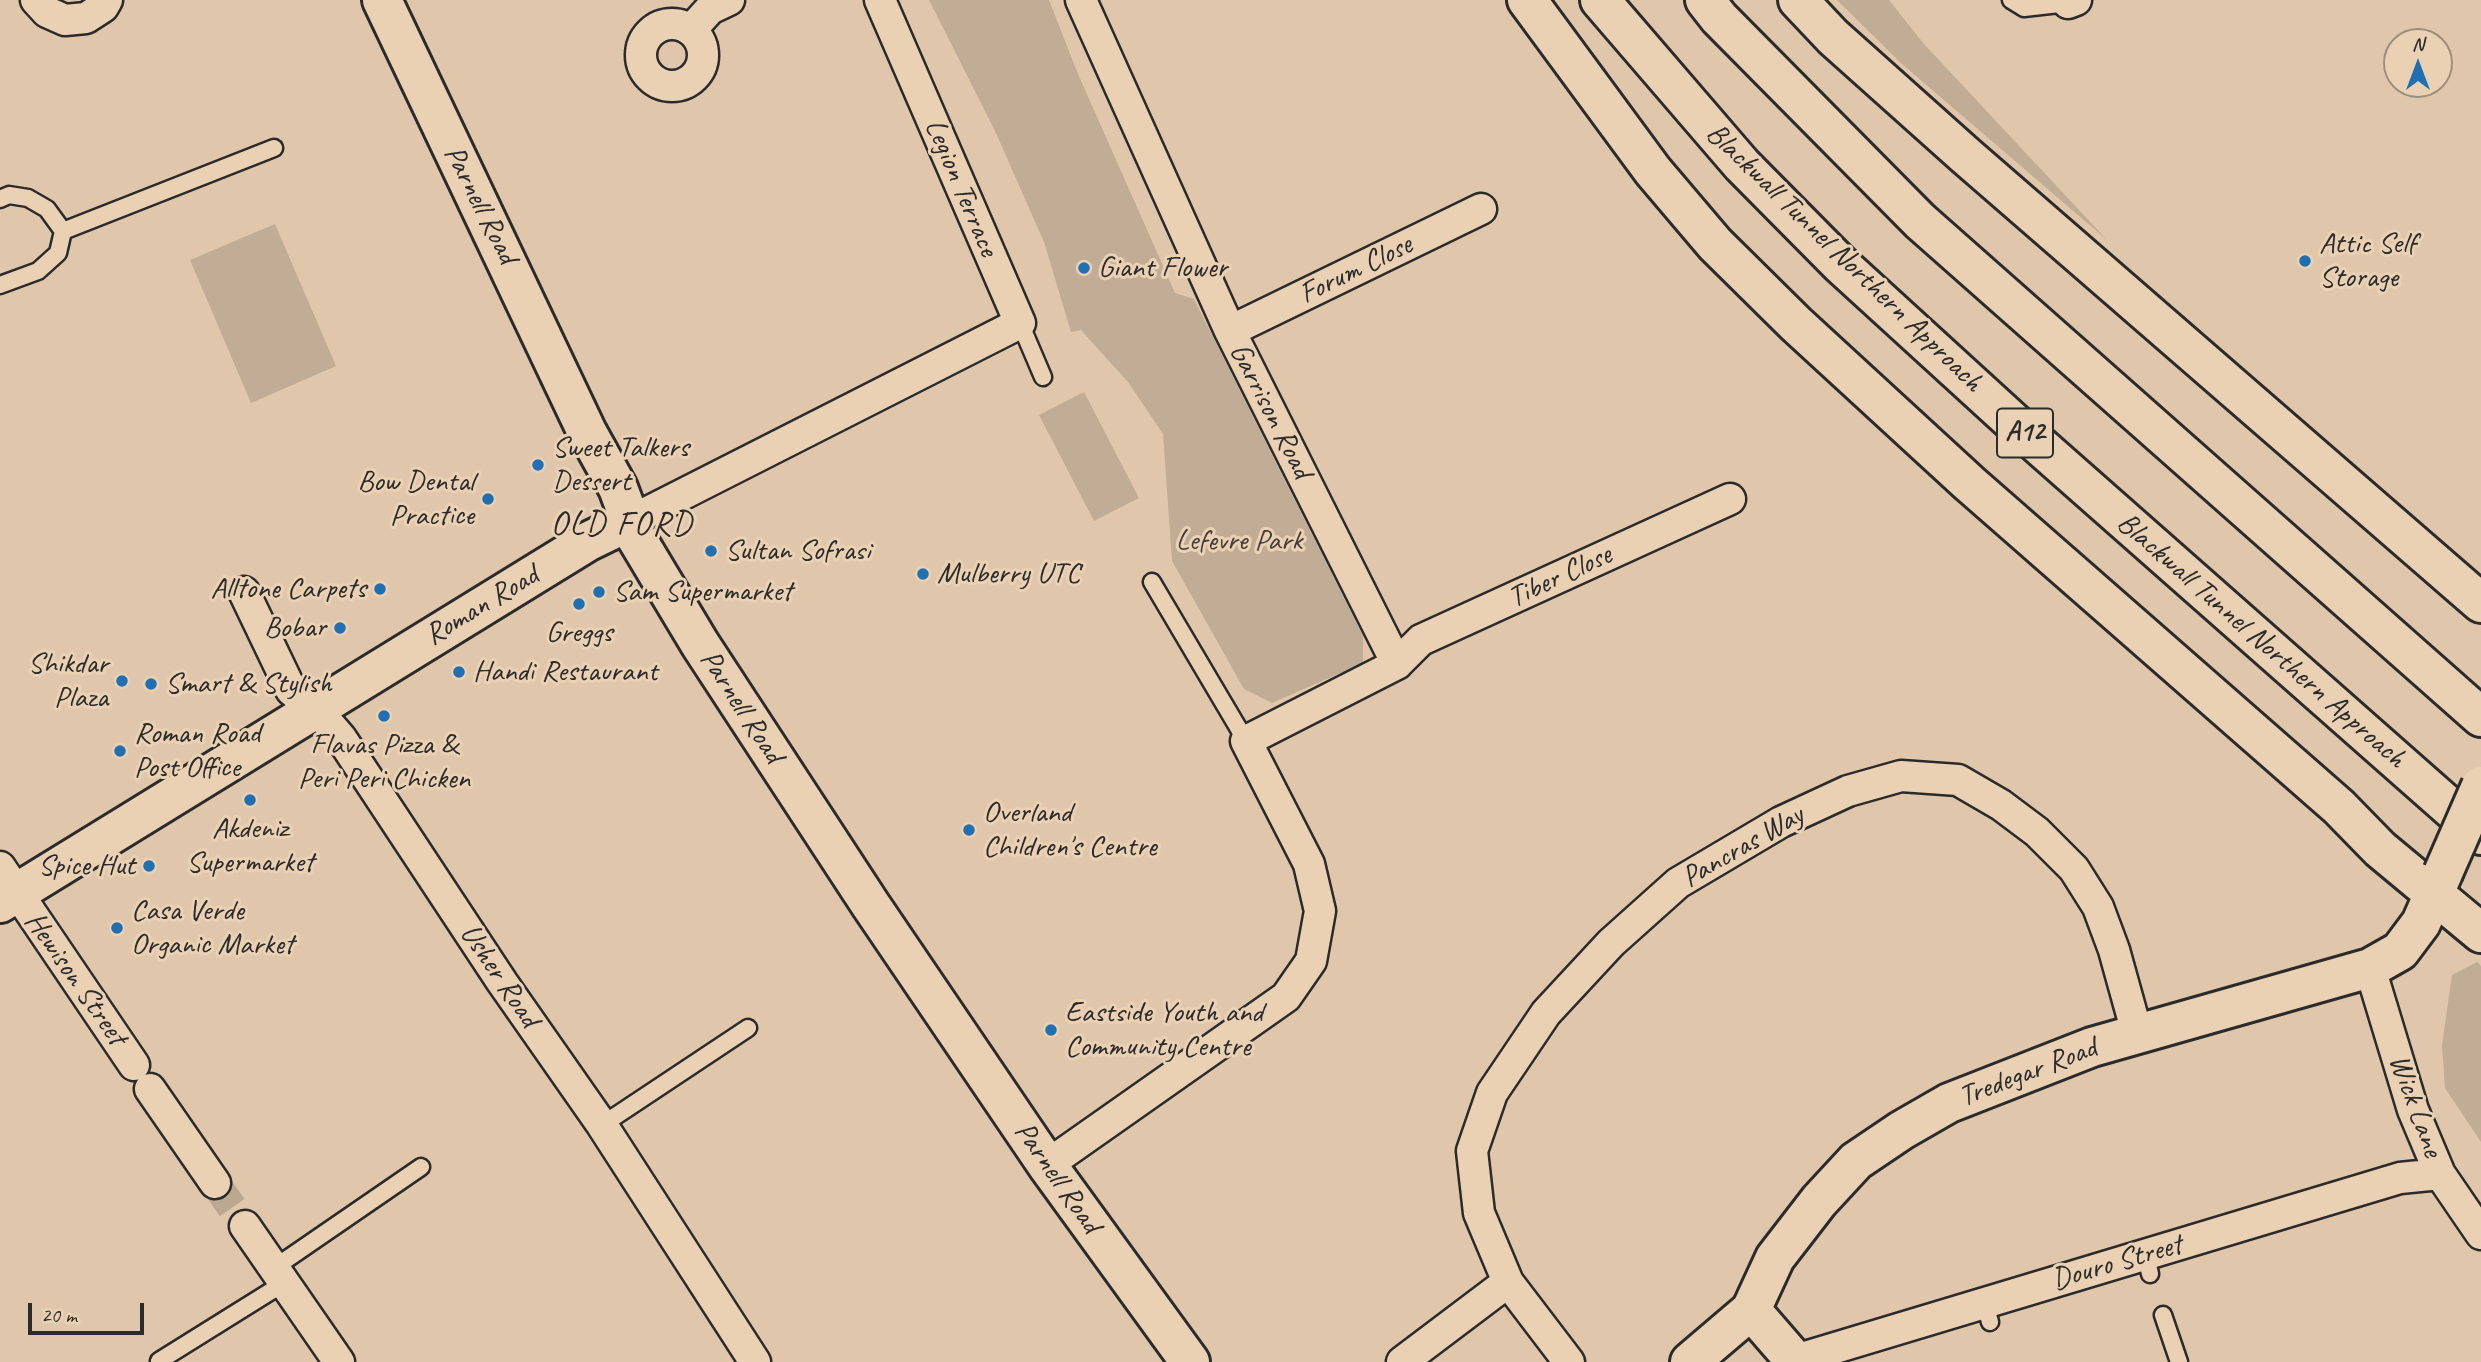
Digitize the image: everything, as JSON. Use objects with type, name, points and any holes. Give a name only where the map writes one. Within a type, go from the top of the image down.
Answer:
[{"type":"main road","name":"Parnell Road","points":[[382,0],[587,432],[618,488],[636,539],[708,655],[1046,1164],[1190,1362]]},
{"type":"main road","name":"A12","points":[[1527,0],[1653,171],[1715,244],[1796,324],[1969,483],[2339,807],[2380,849],[2438,884],[2481,933]]},
{"type":"main road","name":"Blackwall Tunnel Northern Approach","points":[[1600,0],[1742,165],[1840,264],[2024,432],[2481,835]]},
{"type":"main road","points":[[1705,0],[1719,18],[1920,221],[2481,717]]},
{"type":"main road","points":[[1798,0],[1833,37],[1965,155],[2481,603]]},
{"type":"main road","name":"Roman Road","points":[[5,888],[312,709],[587,542],[630,521]]},
{"type":"main road","points":[[2438,884],[2481,786]]},
{"type":"main road","name":"Tredegar Road","points":[[1690,1362],[1751,1310],[1775,1258],[1819,1201],[1856,1161],[1949,1102],[2137,1033],[2370,968],[2400,951],[2421,923],[2438,884]]},
{"type":"main road","points":[[1751,1310],[1796,1361]]},
{"type":"street","points":[[36,0],[47,12],[65,20],[86,18],[103,7],[107,0]]},
{"type":"street","points":[[691,30],[710,9],[729,0]]},
{"type":"street","name":"Legion Terrace","points":[[880,0],[1020,323]]},
{"type":"street","name":"Garrison Road","points":[[1082,0],[1230,331],[1397,664]]},
{"type":"street","name":"Forum Close","points":[[1230,331],[1482,209]]},
{"type":"street","name":"Roman Road","points":[[630,521],[1020,323]]},
{"type":"street","name":"Tiber Close","points":[[1397,664],[1422,640],[1730,499]]},
{"type":"street","name":"Usher Road","points":[[244,592],[291,690],[341,738],[502,982],[602,1125],[755,1362]]},
{"type":"street","points":[[1046,1164],[1286,997],[1311,961],[1320,911],[1309,864],[1246,741],[1397,664]]},
{"type":"street","name":"Pancras Way","points":[[1569,1362],[1508,1282],[1479,1213],[1472,1151],[1492,1093],[1546,1013],[1611,943],[1678,883],[1781,822],[1848,791],[1901,776],[1958,780],[2001,805],[2037,832],[2074,869],[2098,907],[2114,950],[2137,1033]]},
{"type":"street","name":"Hewison Street","points":[[5,888],[215,1183]]},
{"type":"street","name":"Wick Lane","points":[[2370,968],[2413,1110],[2440,1174],[2481,1234]]},
{"type":"street","name":"Douro Street","points":[[1796,1361],[2148,1265],[2400,1178],[2440,1174]]},
{"type":"street","points":[[245,1226],[339,1362]]},
{"type":"street","points":[[1402,1362],[1508,1282]]},
{"type":"lane","points":[[2011,0],[2024,8],[2072,1]]},
{"type":"lane","points":[[63,231],[274,148]]},
{"type":"lane","points":[[0,199],[9,195],[28,198],[47,209],[63,231],[58,253],[38,271],[0,285]]},
{"type":"lane","name":"Legion Terrace","points":[[1020,323],[1043,377]]},
{"type":"lane","points":[[1152,582],[1246,741]]},
{"type":"lane","points":[[602,1125],[748,1028]]},
{"type":"lane","points":[[159,1361],[279,1276],[421,1167]]},
{"type":"lane","points":[[2162,1315],[2179,1362]]},
{"type":"green space","name":"Lefevre Park","points":[[929,0],[1049,0],[1078,74],[1175,293],[1194,299],[1363,636],[1363,663],[1272,703],[1244,689],[1172,561],[1163,434],[1128,382],[1081,330],[1071,332],[1044,242],[995,131]]},
{"type":"green space","points":[[1837,0],[1889,0],[1924,44],[2107,240],[1902,64]]},
{"type":"green space","points":[[275,224],[336,366],[251,403],[190,260]]},
{"type":"green space","points":[[1084,392],[1139,498],[1094,521],[1039,415]]},
{"type":"green space","points":[[2477,962],[2481,966],[2481,1142],[2445,1088],[2442,1045],[2452,975]]},
{"type":"tunnel","points":[[215,1183],[245,1226]]},
{"type":"place","name":"Attic Self Storage","points":[[2305,261]]},
{"type":"place","name":"Giant Flower","points":[[1084,268]]},
{"type":"place","name":"Sweet Talkers Dessert","points":[[538,465]]},
{"type":"place","name":"Bow Dental Practice","points":[[488,499]]},
{"type":"place","name":"Sultan Sofrasi","points":[[711,551]]},
{"type":"place","name":"Mulberry UTC","points":[[923,574]]},
{"type":"place","name":"Alltone Carpets","points":[[380,589]]},
{"type":"place","name":"Sam Supermarket","points":[[599,592]]},
{"type":"place","name":"Greggs","points":[[579,604]]},
{"type":"place","name":"Bobar","points":[[340,628]]},
{"type":"place","name":"Handi Restaurant","points":[[459,672]]},
{"type":"place","name":"Shikdar Plaza","points":[[122,681]]},
{"type":"place","name":"Smart & Stylish","points":[[151,684]]},
{"type":"place","name":"Flavas Pizza & Peri Peri Chicken","points":[[384,716]]},
{"type":"place","name":"Roman Road Post Office","points":[[120,751]]},
{"type":"place","name":"Akdeniz Supermarket","points":[[250,800]]},
{"type":"place","name":"Overland Children's Centre","points":[[969,830]]},
{"type":"place","name":"Spice Hut","points":[[149,866]]},
{"type":"place","name":"Casa Verde Organic Market","points":[[117,928]]},
{"type":"place","name":"Eastside Youth and Community Centre","points":[[1051,1030]]},
{"type":"district","name":"OLD FORD","points":[[622,525]]}]
